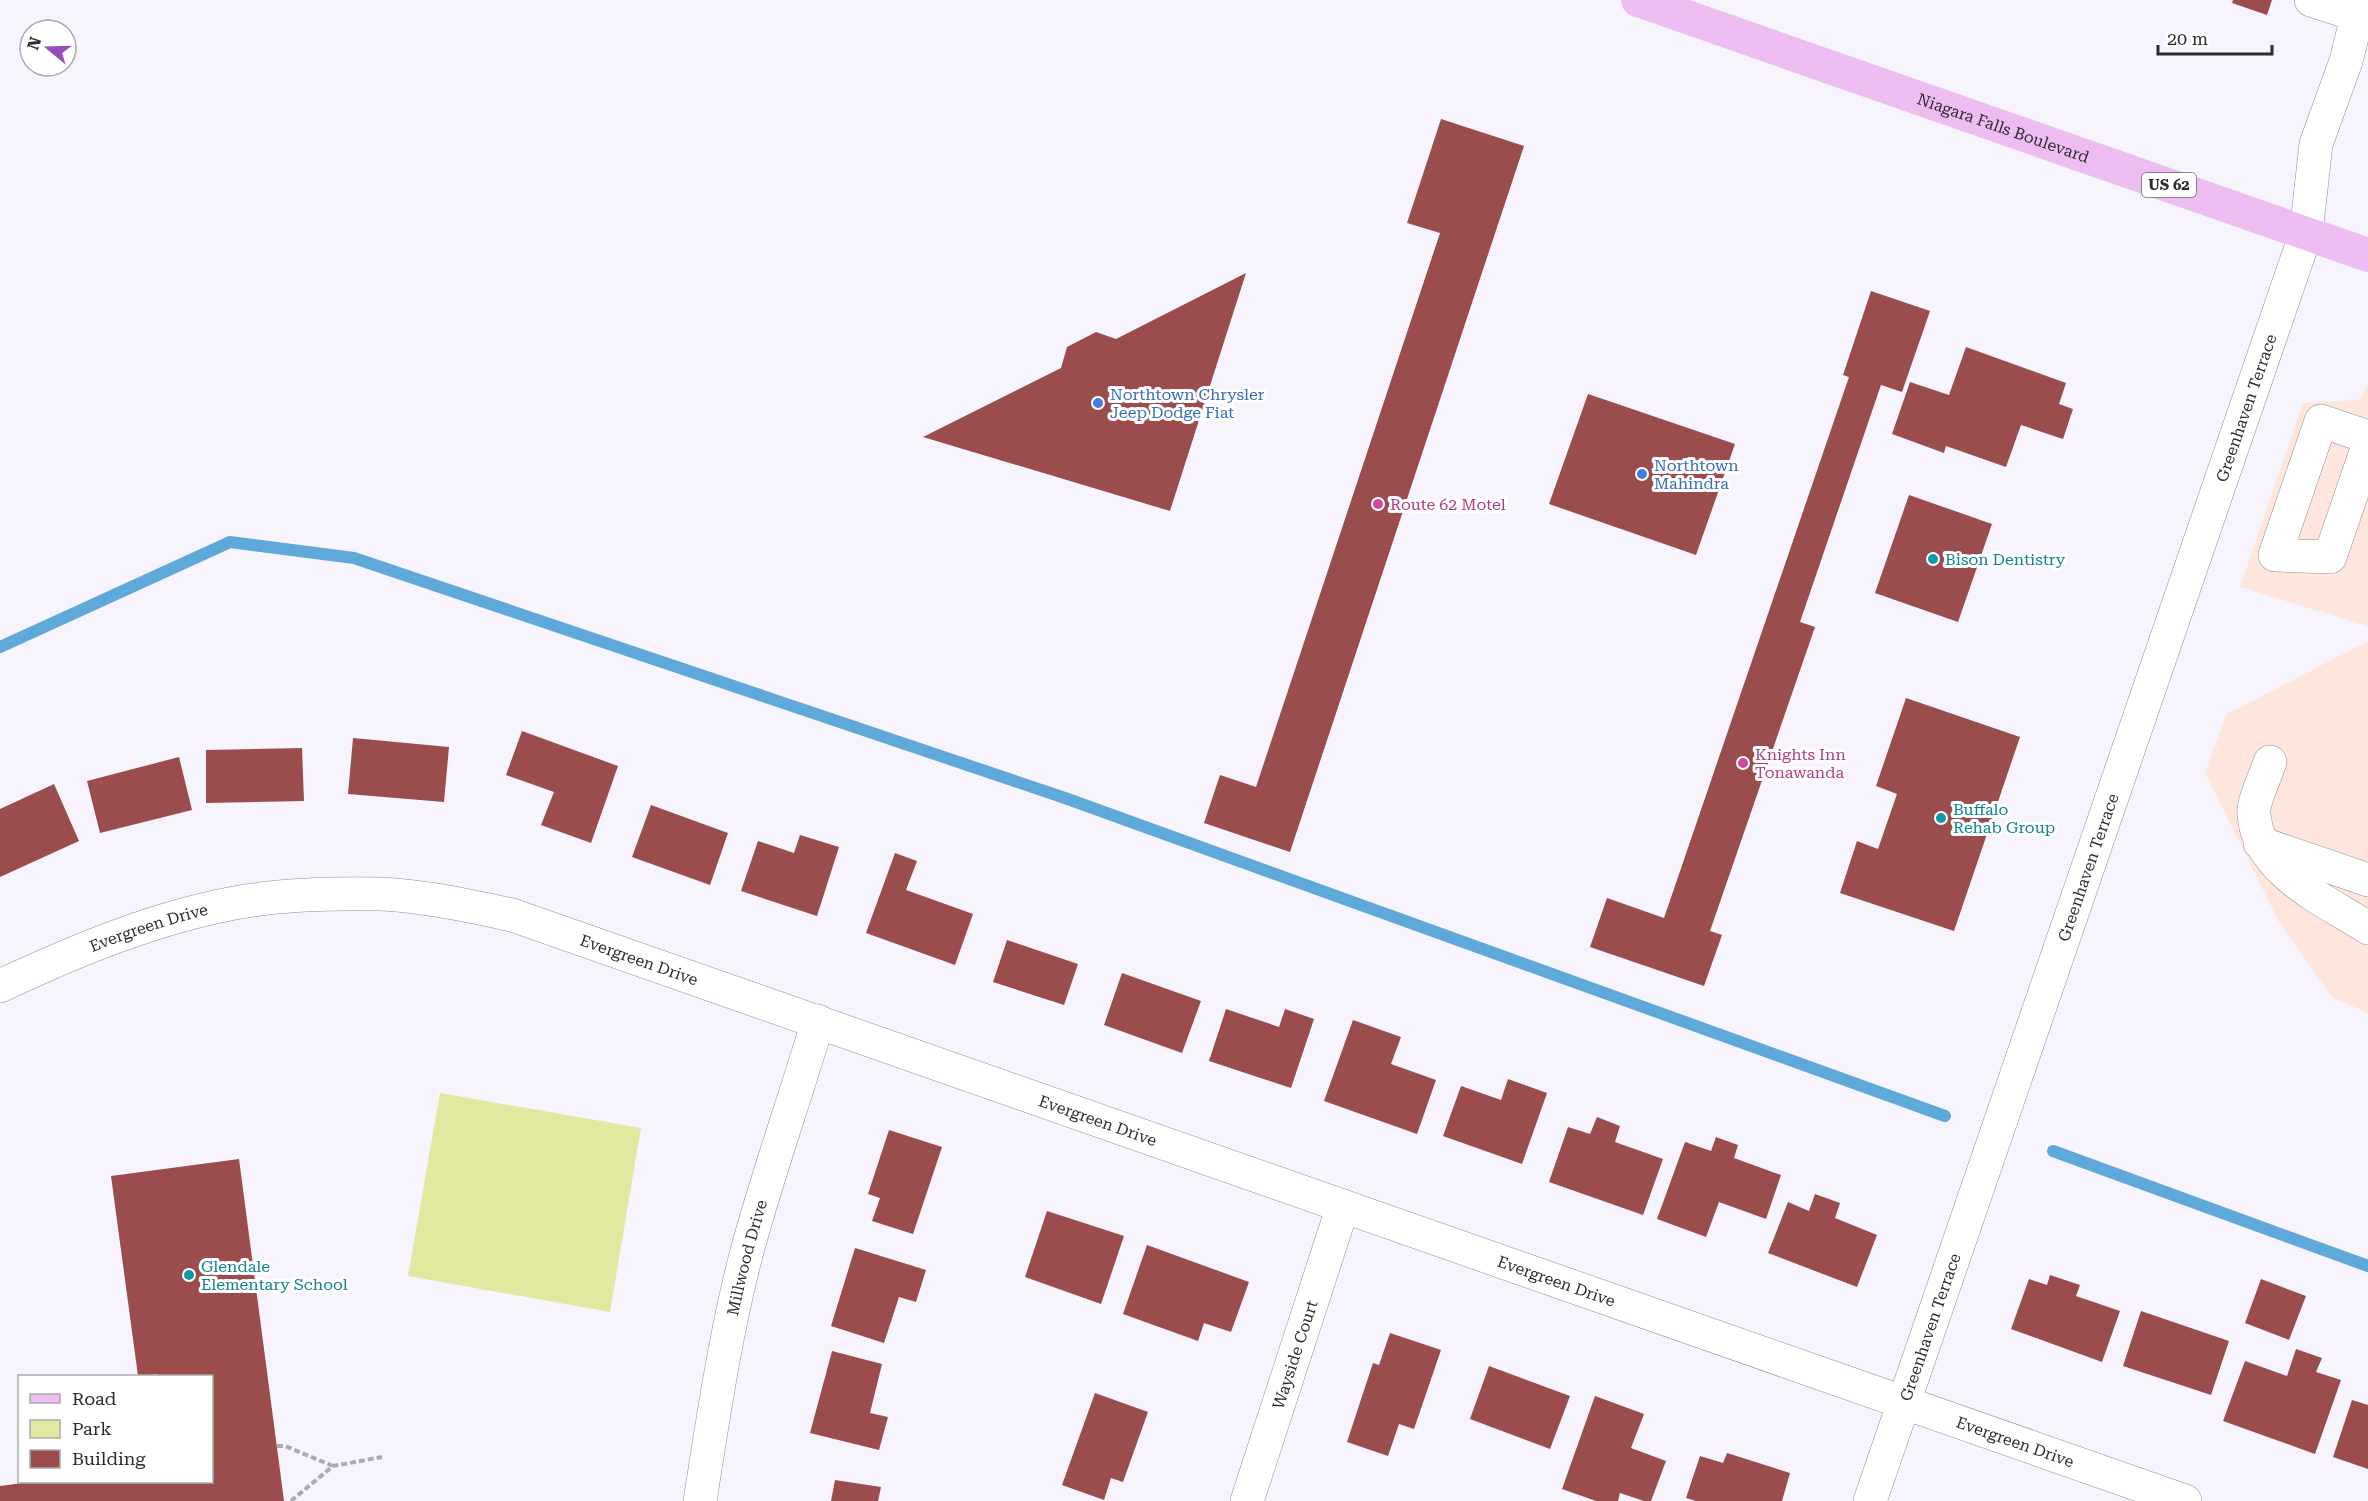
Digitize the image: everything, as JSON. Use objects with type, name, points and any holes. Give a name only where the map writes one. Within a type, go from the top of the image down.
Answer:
[{"type":"main road","name":"Niagara Falls Boulevard","points":[[1638,0],[2368,255]]},
{"type":"street","points":[[2311,0],[2359,8]]},
{"type":"street","name":"Greenhaven Terrace","points":[[1870,1501],[2306,233],[2316,144],[2346,61],[2359,8]]},
{"type":"street","points":[[2270,762],[2253,813],[2267,852],[2283,874],[2368,928]]},
{"type":"street","points":[[2267,852],[2368,880]]},
{"type":"street","points":[[2267,852],[2368,894]]},
{"type":"street","name":"Evergreen Drive","points":[[0,986],[57,959],[163,920],[240,902],[299,895],[383,894],[448,902],[512,915],[2185,1501]]},
{"type":"street","points":[[2335,907],[2368,918]]},
{"type":"street","name":"Millwood Drive","points":[[700,1501],[715,1404],[746,1257],[773,1161],[818,1021]]},
{"type":"street","name":"Wayside Court","points":[[1247,1501],[1343,1206]]},
{"type":"path","points":[[277,1446],[285,1446],[333,1466]]},
{"type":"path","points":[[291,1501],[333,1466],[382,1457]]},
{"type":"shaded area","points":[[2368,384],[2368,626],[2240,587],[2303,403],[2359,400]]},
{"type":"shaded area","points":[[2368,641],[2368,1013],[2332,997],[2279,922],[2205,773],[2226,715]]},
{"type":"green space","points":[[440,1093],[641,1128],[610,1312],[408,1276]]},
{"type":"building","points":[[2233,0],[2272,0],[2267,15],[2232,3]]},
{"type":"building","name":"Route 62 Motel","points":[[1441,119],[1524,146],[1290,852],[1204,823],[1220,775],[1256,787],[1440,233],[1407,223]]},
{"type":"building","name":"Northtown Chrysler Jeep Dodge Fiat","points":[[1246,273],[1170,511],[923,437],[1061,368],[1067,347],[1096,332],[1116,339]]},
{"type":"building","name":"Knights Inn Tonawanda","points":[[1871,291],[1930,311],[1902,392],[1881,385],[1800,622],[1815,627],[1710,931],[1722,935],[1704,986],[1590,947],[1607,898],[1664,918],[1849,377],[1843,375]]},
{"type":"building","points":[[1966,347],[2066,383],[2059,404],[2073,409],[2063,439],[2021,425],[2006,467],[1946,446],[1944,453],[1892,434],[1910,382],[1949,395]]},
{"type":"building","name":"Northtown Mahindra","points":[[1588,394],[1735,444],[1696,555],[1549,504]]},
{"type":"building","name":"Bison Dentistry","points":[[1909,495],[1992,524],[1958,622],[1875,593]]},
{"type":"building","name":"Buffalo Rehab Group","points":[[1906,698],[2020,737],[1954,931],[1840,893],[1857,841],[1878,849],[1897,794],[1876,786]]},
{"type":"building","points":[[522,731],[618,766],[591,843],[541,825],[554,792],[506,775]]},
{"type":"building","points":[[353,738],[449,747],[444,802],[348,794]]},
{"type":"building","points":[[302,748],[304,801],[206,803],[206,750]]},
{"type":"building","points":[[179,757],[192,810],[100,833],[87,781]]},
{"type":"building","points":[[54,784],[79,841],[0,877],[0,809]]},
{"type":"building","points":[[651,805],[728,833],[710,885],[632,857]]},
{"type":"building","points":[[800,835],[839,847],[817,916],[741,891],[758,841],[794,853]]},
{"type":"building","points":[[895,853],[917,861],[906,890],[973,914],[955,965],[866,933]]},
{"type":"building","points":[[1007,940],[1078,964],[1064,1005],[993,982]]},
{"type":"building","points":[[1122,973],[1201,1001],[1182,1053],[1104,1025]]},
{"type":"building","points":[[1226,1009],[1279,1027],[1285,1009],[1314,1019],[1291,1088],[1209,1061]]},
{"type":"building","points":[[1353,1020],[1401,1037],[1391,1064],[1436,1080],[1417,1134],[1324,1101]]},
{"type":"building","points":[[1508,1079],[1547,1093],[1522,1164],[1443,1136],[1461,1086],[1501,1100]]},
{"type":"building","points":[[1597,1117],[1620,1126],[1615,1142],[1663,1159],[1643,1215],[1549,1182],[1568,1127],[1590,1134]]},
{"type":"building","points":[[889,1130],[942,1147],[913,1234],[872,1221],[880,1198],[868,1194]]},
{"type":"building","points":[[1716,1137],[1738,1145],[1734,1158],[1781,1175],[1766,1219],[1719,1202],[1706,1237],[1657,1219],[1685,1142],[1711,1151]]},
{"type":"building","name":"Glendale Elementary School","points":[[239,1159],[284,1501],[0,1501],[0,1486],[22,1483],[213,1483],[213,1375],[138,1375],[111,1176]]},
{"type":"building","points":[[1815,1194],[1840,1203],[1835,1218],[1877,1235],[1857,1287],[1768,1253],[1788,1202],[1809,1211]]},
{"type":"building","points":[[1047,1211],[1124,1236],[1101,1304],[1025,1277]]},
{"type":"building","points":[[1147,1245],[1249,1282],[1231,1332],[1204,1323],[1198,1341],[1123,1314]]},
{"type":"building","points":[[855,1248],[926,1270],[916,1302],[899,1297],[884,1343],[831,1326]]},
{"type":"building","points":[[2050,1275],[2080,1285],[2076,1296],[2120,1311],[2102,1362],[2011,1329],[2029,1279],[2047,1285]]},
{"type":"building","points":[[2261,1279],[2306,1296],[2289,1340],[2245,1323]]},
{"type":"building","points":[[2141,1311],[2229,1341],[2211,1395],[2123,1366]]},
{"type":"building","points":[[1390,1333],[1441,1350],[1414,1429],[1399,1424],[1388,1456],[1347,1442],[1373,1363],[1379,1365]]},
{"type":"building","points":[[2296,1349],[2322,1358],[2316,1372],[2341,1380],[2315,1454],[2223,1421],[2245,1361],[2287,1376]]},
{"type":"building","points":[[832,1351],[882,1364],[870,1413],[888,1417],[879,1450],[810,1433]]},
{"type":"building","points":[[1489,1366],[1570,1396],[1550,1449],[1470,1419]]},
{"type":"building","points":[[1095,1393],[1148,1412],[1123,1482],[1111,1478],[1104,1500],[1062,1485]]},
{"type":"building","points":[[1595,1396],[1644,1414],[1631,1448],[1666,1461],[1651,1501],[1620,1493],[1618,1501],[1596,1501],[1562,1489]]},
{"type":"building","points":[[2352,1400],[2368,1405],[2368,1469],[2333,1457]]},
{"type":"building","points":[[1727,1453],[1790,1473],[1782,1501],[1696,1501],[1686,1498],[1700,1456],[1723,1463]]},
{"type":"building","points":[[835,1480],[881,1487],[878,1501],[831,1501]]},
{"type":"waterway","points":[[0,647],[230,542],[354,558],[1065,798],[1945,1116]]},
{"type":"waterway","points":[[2053,1151],[2368,1266]]},
{"type":"place","name":"Northtown Chrysler Jeep Dodge Fiat","points":[[1098,403]]},
{"type":"place","name":"Northtown Mahindra","points":[[1642,474]]},
{"type":"place","name":"Route 62 Motel","points":[[1378,504]]},
{"type":"place","name":"Bison Dentistry","points":[[1933,559]]},
{"type":"place","name":"Knights Inn Tonawanda","points":[[1743,763]]},
{"type":"place","name":"Buffalo Rehab Group","points":[[1941,818]]},
{"type":"place","name":"Glendale Elementary School","points":[[189,1275]]}]
